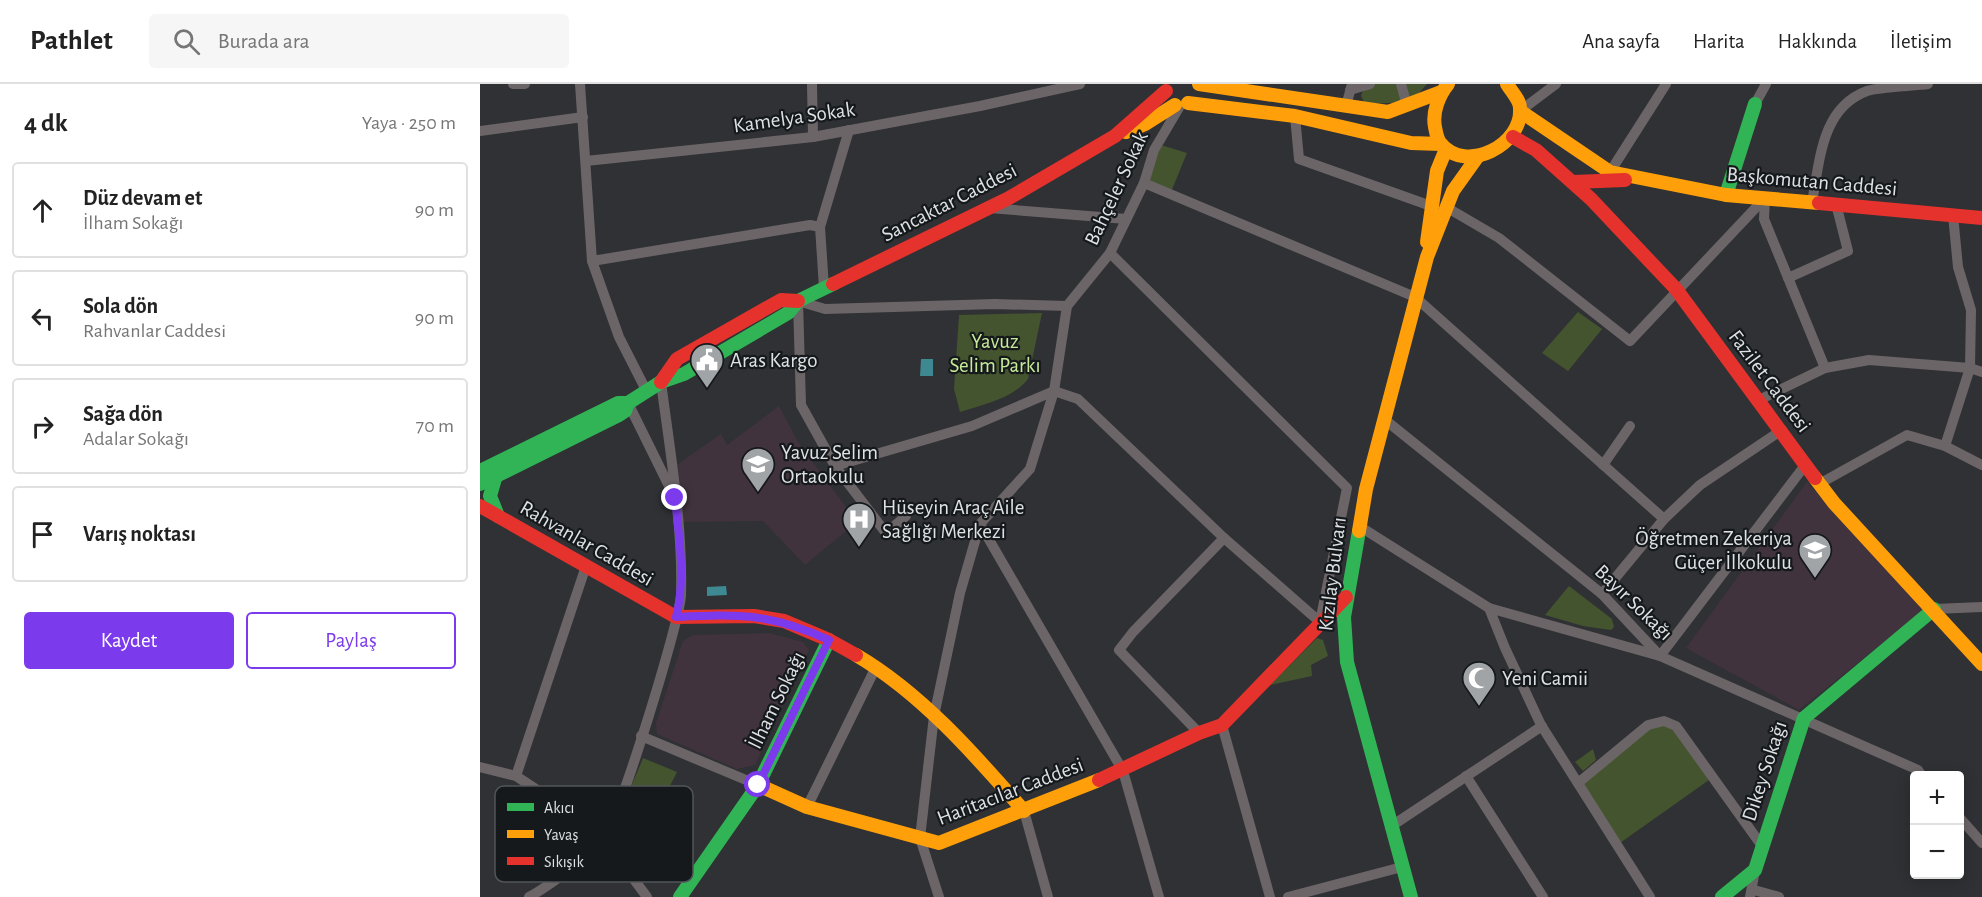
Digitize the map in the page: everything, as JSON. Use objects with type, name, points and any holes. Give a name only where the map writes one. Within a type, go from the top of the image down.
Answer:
[{"type":"street","points":[[513,85],[525,84]]},
{"type":"street","points":[[580,84],[592,261],[619,337],[646,392]]},
{"type":"street","points":[[812,84],[813,137]]},
{"type":"street","name":"Kamelya Sokak","points":[[586,161],[813,137],[1080,84]]},
{"type":"street","points":[[1114,136],[1145,124],[1181,105],[1193,96],[1191,84]]},
{"type":"street","points":[[1199,84],[1388,112],[1444,88]]},
{"type":"street","points":[[1346,106],[1351,87],[1370,84]]},
{"type":"street","points":[[1401,84],[1406,102]]},
{"type":"street","points":[[1166,87],[1168,100],[1181,105],[1295,116],[1411,143],[1443,146],[1456,155],[1478,156],[1504,145],[1517,129],[1520,111],[1518,101],[1508,84]]},
{"type":"street","points":[[1520,111],[1556,84]]},
{"type":"street","points":[[1610,172],[1666,84]]},
{"type":"street","points":[[1726,195],[1755,104],[1766,84]]},
{"type":"street","points":[[1812,202],[1828,126],[1845,104],[1869,90],[1928,84]]},
{"type":"street","points":[[1114,136],[1166,87]]},
{"type":"street","points":[[1443,146],[1434,127],[1435,109],[1444,88]]},
{"type":"street","name":"Bahçeler Sokak","points":[[1067,306],[1110,253],[1144,183],[1154,150],[1181,105]]},
{"type":"street","name":"Başkomutan Caddesi","points":[[1520,111],[1610,172],[1640,180],[1726,195],[1982,218]]},
{"type":"street","points":[[1295,116],[1299,159],[1431,206]]},
{"type":"street","points":[[480,131],[582,117]]},
{"type":"street","points":[[824,288],[820,227],[849,130]]},
{"type":"street","name":"Sancaktar Caddesi","points":[[661,382],[684,374],[788,313],[798,301],[988,208],[1114,136]]},
{"type":"street","name":"Fazilet Caddesi","points":[[1512,137],[1536,150],[1573,182],[1627,235],[1676,289],[1782,430],[1819,484],[1982,664]]},
{"type":"street","name":"Kızılay Bulvarı","points":[[1427,257],[1431,206],[1443,146]]},
{"type":"street","name":"Kızılay Bulvarı","points":[[1411,897],[1390,827],[1344,643],[1344,617],[1359,526],[1415,297],[1427,257],[1453,191],[1478,156]]},
{"type":"street","name":"Başkomutan Caddesi","points":[[1573,182],[1640,180]]},
{"type":"street","points":[[1144,183],[1415,297],[1665,519]]},
{"type":"street","points":[[1446,207],[1499,238],[1594,316],[1630,341],[1676,289],[1765,198]]},
{"type":"street","points":[[1765,198],[1764,219],[1825,368]]},
{"type":"street","points":[[1788,278],[1848,252],[1836,204]]},
{"type":"street","points":[[988,208],[1126,219]]},
{"type":"street","points":[[1945,446],[1970,368],[1971,310],[1958,267],[1953,215]]},
{"type":"street","points":[[592,261],[810,225],[820,227]]},
{"type":"street","points":[[1110,253],[1347,488],[1320,622]]},
{"type":"street","points":[[906,516],[886,533],[835,466],[801,405],[798,301],[825,309],[994,304],[1067,306],[1054,391],[1030,469],[980,524],[960,593],[934,716],[920,838],[939,897]]},
{"type":"street","points":[[1759,400],[1825,368],[1869,360],[1970,368],[1982,372]]},
{"type":"street","points":[[480,471],[618,403],[628,403],[661,382],[680,545],[681,598],[625,786]]},
{"type":"street","points":[[835,466],[972,426],[1054,391],[1078,399],[1224,538],[1344,643]]},
{"type":"street","points":[[628,403],[675,498]]},
{"type":"street","name":"Rahvanlar Caddesi","points":[[480,483],[619,415],[625,411],[628,403]]},
{"type":"street","name":"Bayır Sokağı","points":[[1384,419],[1602,594],[1660,656],[1804,718],[1919,771]]},
{"type":"street","points":[[1603,465],[1630,426]]},
{"type":"street","points":[[1602,594],[1665,519],[1700,485],[1782,430]]},
{"type":"street","points":[[1819,484],[1907,435],[1945,446],[1982,465]]},
{"type":"street","points":[[1359,526],[1489,608],[1660,656],[1806,464]]},
{"type":"street","name":"Rahvanlar Caddesi","points":[[496,475],[489,488],[488,500],[498,516],[676,617]]},
{"type":"street","points":[[480,506],[498,516]]},
{"type":"street","points":[[480,515],[498,516]]},
{"type":"street","points":[[980,524],[1123,771],[1159,897]]},
{"type":"street","points":[[1199,733],[1119,650],[1224,538]]},
{"type":"street","points":[[516,776],[586,566]]},
{"type":"street","name":"Haritacılar Caddesi","points":[[641,736],[807,807],[939,843],[1123,771],[1199,733],[1222,725],[1346,597]]},
{"type":"street","points":[[1934,609],[1982,607]]},
{"type":"street","points":[[1489,608],[1542,726],[1650,897]]},
{"type":"street","name":"Dikey Sokağı","points":[[1752,893],[1755,870],[1762,846],[1804,718],[1934,609]]},
{"type":"street","points":[[676,617],[754,616],[784,621],[829,640],[876,668],[934,716],[1024,811],[1048,897]]},
{"type":"street","points":[[1320,622],[1344,617]]},
{"type":"street","name":"İlham Sokağı","points":[[693,878],[758,785],[829,640]]},
{"type":"street","points":[[807,807],[876,668]]},
{"type":"street","points":[[1578,783],[1648,725],[1664,721],[1676,726],[1762,846]]},
{"type":"street","points":[[1222,725],[1270,897]]},
{"type":"street","points":[[1390,827],[1542,726]]},
{"type":"street","points":[[480,767],[516,776],[531,786]]},
{"type":"street","points":[[1466,776],[1543,897]]},
{"type":"street","points":[[1964,823],[1982,843]]},
{"type":"street","points":[[1288,897],[1402,867]]},
{"type":"street","points":[[1722,897],[1755,870]]},
{"type":"street","points":[[529,897],[549,882]]},
{"type":"street","points":[[635,882],[647,897]]},
{"type":"street","name":"İlham Sokağı","points":[[680,897],[690,882]]},
{"type":"street","points":[[1752,893],[1779,897]]},
{"type":"shaded area","name":"Yavuz Selim Ortaokulu","points":[[779,406],[798,442],[857,522],[805,565],[763,521],[683,522],[678,464],[721,434],[727,445]]},
{"type":"shaded area","name":"Öğretmen Zekeriya Güçer İlkokulu","points":[[1807,482],[1924,610],[1799,710],[1686,648]]},
{"type":"shaded area","points":[[769,633],[803,642],[809,650],[755,765],[737,769],[657,734],[656,723],[683,641],[693,635]]},
{"type":"green space","points":[[1365,84],[1427,84],[1411,102],[1365,104],[1361,96]]},
{"type":"green space","points":[[1161,145],[1187,153],[1171,192],[1147,182]]},
{"type":"green space","points":[[1578,312],[1602,329],[1568,371],[1542,353]]},
{"type":"green space","name":"Yavuz Selim Parkı","points":[[1042,313],[1028,379],[1006,396],[960,412],[954,389],[959,315]]},
{"type":"green space","points":[[1569,586],[1612,619],[1614,627],[1611,630],[1583,626],[1545,615]]},
{"type":"green space","points":[[1317,638],[1323,640],[1328,656],[1311,665],[1312,676],[1270,685]]},
{"type":"green space","points":[[1664,725],[1674,728],[1709,780],[1620,843],[1583,784],[1650,727]]},
{"type":"green space","points":[[1593,749],[1596,760],[1583,771],[1575,762]]},
{"type":"green space","points":[[643,758],[677,772],[670,786],[632,786]]},
{"type":"water","points":[[921,359],[933,359],[933,376],[920,376]]},
{"type":"water","points":[[726,586],[727,595],[707,596],[707,587]]},
{"type":"traffic: fast","points":[[1726,195],[1755,104]]},
{"type":"traffic: fast","points":[[480,471],[618,403],[628,403],[661,382],[684,374],[788,313],[798,301],[833,284]]},
{"type":"traffic: fast","points":[[480,484],[619,415],[625,411],[628,403]]},
{"type":"traffic: fast","points":[[496,475],[490,496],[498,516]]},
{"type":"traffic: fast","points":[[1359,531],[1344,617],[1347,662],[1411,897]]},
{"type":"traffic: fast","points":[[1722,897],[1755,870],[1804,718],[1934,609]]},
{"type":"traffic: fast","points":[[693,878],[758,785],[829,640]]},
{"type":"traffic: fast","points":[[680,897],[690,882]]},
{"type":"traffic: slow","points":[[1199,84],[1388,112],[1441,92]]},
{"type":"traffic: slow","points":[[1448,84],[1435,110],[1436,134],[1441,144],[1452,153],[1464,156],[1478,156],[1491,151],[1503,144],[1512,133],[1518,121],[1520,105],[1507,84]]},
{"type":"traffic: slow","points":[[1188,103],[1295,116],[1411,143],[1441,144]]},
{"type":"traffic: slow","points":[[1126,132],[1145,124],[1175,105]]},
{"type":"traffic: slow","points":[[1520,111],[1610,172],[1726,195],[1819,203]]},
{"type":"traffic: slow","points":[[1427,242],[1437,171],[1446,149]]},
{"type":"traffic: slow","points":[[1359,531],[1366,489],[1427,257],[1453,191],[1478,156]]},
{"type":"traffic: slow","points":[[1815,478],[1834,503],[1982,664]]},
{"type":"traffic: slow","points":[[856,655],[880,670],[925,706],[986,768],[1024,811]]},
{"type":"traffic: slow","points":[[758,785],[807,807],[939,843],[1099,780]]},
{"type":"traffic: jam","points":[[833,284],[1009,198],[1115,136],[1166,91]]},
{"type":"traffic: jam","points":[[1513,137],[1536,150],[1591,199],[1676,289],[1815,478]]},
{"type":"traffic: jam","points":[[1573,182],[1625,180]]},
{"type":"traffic: jam","points":[[1819,203],[1982,218]]},
{"type":"traffic: jam","points":[[661,382],[677,359],[781,300],[798,301]]},
{"type":"traffic: jam","points":[[480,506],[676,617],[754,616],[784,621],[829,640],[856,655]]},
{"type":"traffic: jam","points":[[1099,780],[1199,733],[1222,725],[1346,597]]},
{"type":"place","name":"Aras Kargo","points":[[707,389]]},
{"type":"place","name":"Yavuz Selim Ortaokulu","points":[[758,493]]},
{"type":"place","name":"Hüseyin Araç Aile Sağlığı Merkezi","points":[[859,548]]},
{"type":"place","name":"Öğretmen Zekeriya Güçer İlkokulu","points":[[1815,579]]},
{"type":"place","name":"Yeni Camii","points":[[1479,707]]},
{"type":"route","points":[[675,498],[680,545],[681,598],[676,617],[754,616],[784,621],[829,640],[758,785]]}]
